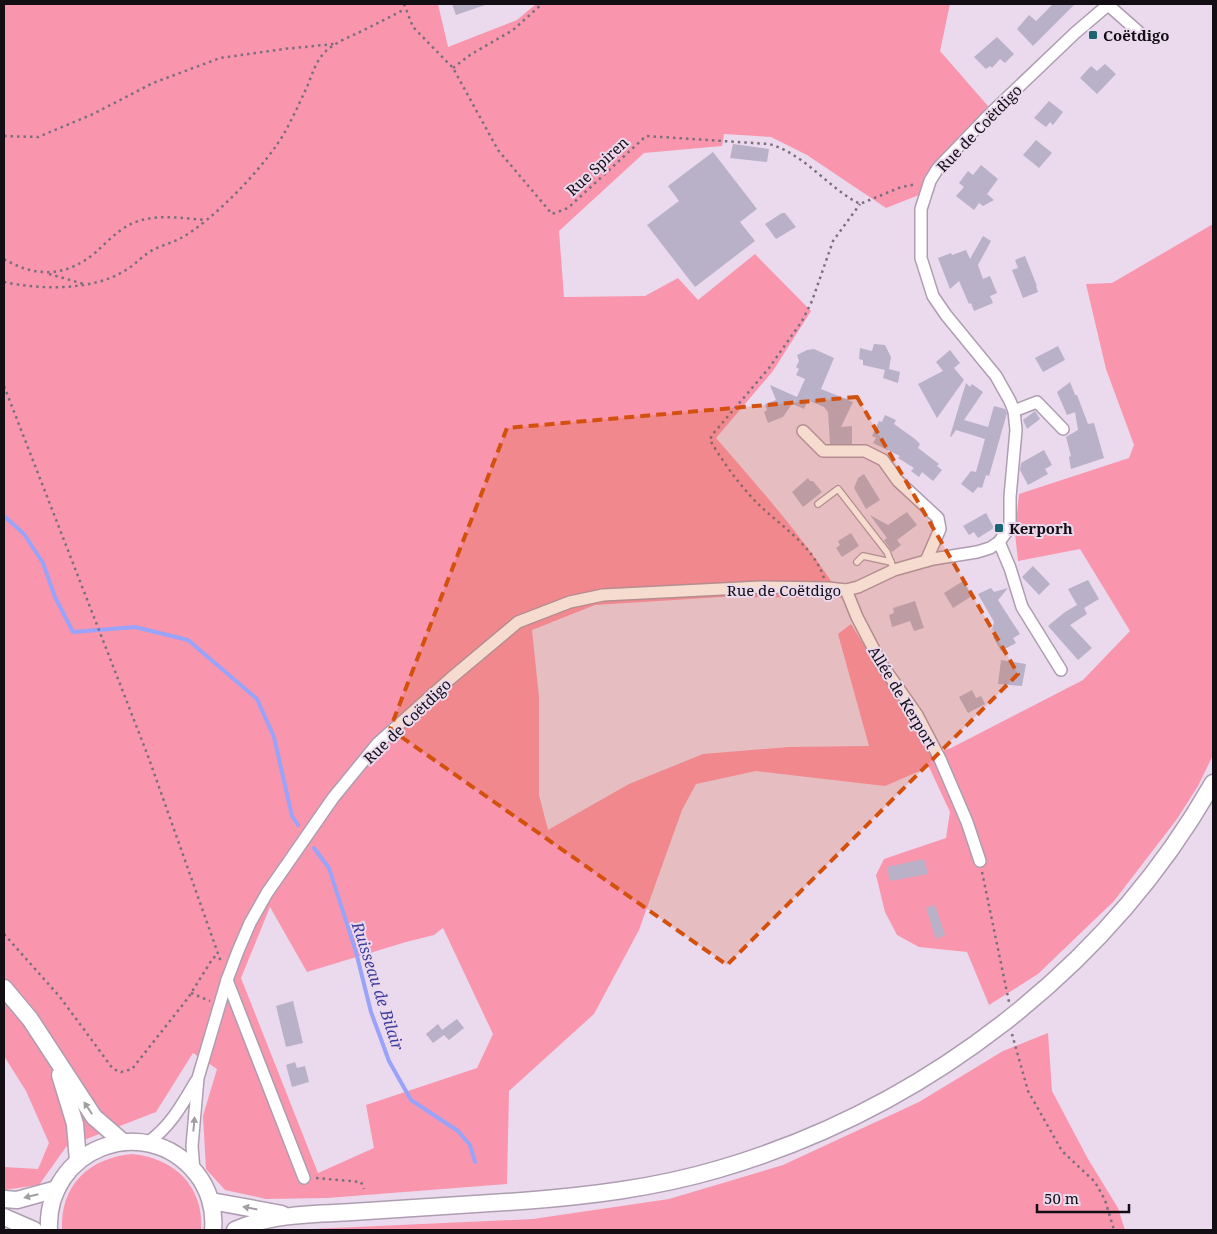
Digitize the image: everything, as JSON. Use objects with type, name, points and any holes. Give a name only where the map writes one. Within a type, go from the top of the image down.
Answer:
[{"type":"main road","points":[[235,1230],[244,1226],[289,1216],[523,1201],[591,1195],[656,1184],[718,1169],[789,1144],[855,1116],[940,1068],[1012,1016],[1051,983],[1094,943],[1134,898],[1174,846],[1213,783]]},
{"type":"main road","points":[[4,988],[30,1019],[94,1117],[123,1142]]},
{"type":"main road","points":[[55,1059],[75,1124],[78,1161]]},
{"type":"main road","points":[[49,1230],[48,1214],[62,1179],[78,1161],[99,1148],[123,1142],[147,1143],[170,1151],[188,1164],[202,1181],[211,1201],[214,1221],[213,1230]]},
{"type":"main road","points":[[4,1199],[17,1200],[57,1189]]},
{"type":"main road","points":[[211,1201],[289,1216]]},
{"type":"main road","points":[[4,1217],[34,1230]]},
{"type":"street","points":[[1108,4],[1141,34]]},
{"type":"street","name":"Rue de Coëtdigo","points":[[194,1171],[192,1146],[198,1078],[227,980],[250,923],[267,893],[333,798],[378,743],[518,622],[570,602],[603,595],[761,587],[846,590],[858,587],[892,566],[977,552],[990,548],[999,542],[1010,527],[1010,497],[1016,430],[1014,411],[996,376],[946,315],[933,296],[921,258],[921,209],[930,181],[938,168],[988,116],[1108,4]]},
{"type":"street","points":[[1014,411],[1038,402],[1063,429]]},
{"type":"street","points":[[803,431],[823,451],[865,452],[883,460],[898,481],[938,518],[940,529],[926,561]]},
{"type":"street","points":[[999,542],[1010,568],[1022,606],[1061,670]]},
{"type":"street","name":"Allée de Kerport","points":[[846,590],[857,617],[882,665],[917,715],[940,759],[967,822],[980,861]]},
{"type":"street","points":[[227,980],[304,1178]]},
{"type":"street","name":"Rue de Coëtdigo","points":[[147,1143],[164,1130],[176,1116],[198,1078]]},
{"type":"lane","points":[[818,504],[838,489],[887,552],[892,566]]},
{"type":"lane","points":[[857,562],[863,556],[892,566]]},
{"type":"path","points":[[4,282],[50,288],[86,285],[106,280],[127,270],[142,256],[180,238],[206,220],[253,175],[278,145],[316,66],[325,52],[336,44],[406,9],[404,4]]},
{"type":"path","points":[[452,68],[470,55],[513,30],[542,4]]},
{"type":"path","name":"Rue Spiren","points":[[406,9],[413,27],[452,68],[498,150],[552,214],[568,208],[646,136],[769,144],[782,148],[826,179],[847,197],[860,204]]},
{"type":"path","points":[[4,136],[38,137],[93,114],[153,82],[220,58],[336,44]]},
{"type":"path","points":[[828,588],[820,565],[795,536],[748,494],[710,440],[712,435],[770,368],[802,321],[812,301],[833,241],[860,204],[901,187],[930,181]]},
{"type":"path","points":[[46,274],[69,268],[94,254],[129,225],[153,218],[180,217],[206,220]]},
{"type":"path","points":[[4,259],[31,271],[86,285]]},
{"type":"path","points":[[4,386],[148,756],[227,980]]},
{"type":"path","points":[[980,861],[1012,1016],[1012,1037],[1028,1090],[1062,1152],[1095,1182],[1105,1200],[1114,1230]]},
{"type":"path","points":[[4,934],[60,997],[113,1069],[121,1072],[132,1069],[191,993],[213,958],[218,956]]},
{"type":"path","points":[[191,993],[210,1001]]},
{"type":"path","points":[[304,1178],[361,1182],[364,1189]]},
{"type":"highlighted area","points":[[857,397],[1018,674],[727,965],[390,729],[507,428]]},
{"type":"shaded area","points":[[4,4],[438,4],[448,47],[517,20],[536,4],[950,4],[940,51],[988,106],[931,173],[919,195],[886,208],[807,155],[771,137],[724,134],[722,146],[644,153],[559,231],[564,297],[645,296],[678,278],[698,300],[755,254],[811,311],[773,371],[716,438],[798,536],[842,598],[721,597],[595,605],[532,630],[539,697],[539,795],[548,830],[629,784],[703,754],[789,747],[869,746],[838,634],[851,624],[932,754],[951,748],[1083,680],[1130,631],[1080,549],[1018,561],[1015,533],[1019,494],[1129,458],[1134,445],[1106,369],[1086,284],[1112,283],[1213,224],[1213,755],[1198,786],[1177,819],[1114,901],[1038,974],[989,1005],[967,952],[919,947],[897,935],[885,912],[876,875],[884,859],[946,838],[950,812],[929,767],[885,786],[756,771],[696,784],[682,810],[639,930],[594,1014],[509,1091],[507,1184],[327,1198],[266,1199],[225,1190],[206,1169],[203,1116],[217,1069],[193,1053],[156,1112],[66,1147],[39,1185],[4,1190],[4,1167],[38,1169],[49,1143],[26,1091],[4,1056]],"holes":[[[270,907],[307,972],[434,935],[443,928],[493,1034],[477,1068],[366,1105],[374,1148],[318,1173],[241,978]]]},
{"type":"shaded area","points":[[1048,1033],[1052,1091],[1088,1159],[1118,1208],[1125,1230],[290,1230],[533,1219],[669,1199],[783,1165],[919,1102],[1003,1051]]},
{"type":"shaded area","points":[[132,1154],[161,1161],[183,1177],[192,1188],[197,1200],[201,1214],[201,1230],[62,1230],[66,1200],[72,1187],[80,1177],[90,1168],[103,1161]]},
{"type":"building","points":[[452,4],[485,4],[485,5],[456,15]]},
{"type":"building","points":[[1053,4],[1075,4],[1033,46],[1017,29],[1029,15],[1036,21]]},
{"type":"building","points":[[997,37],[1014,54],[1005,63],[1000,59],[992,68],[990,66],[986,69],[974,57]]},
{"type":"building","points":[[1105,64],[1116,74],[1097,94],[1080,78],[1091,66],[1097,71]]},
{"type":"building","points":[[1049,101],[1063,112],[1053,125],[1050,122],[1046,127],[1034,118]]},
{"type":"building","points":[[1036,140],[1052,153],[1039,168],[1023,155]]},
{"type":"building","points":[[733,144],[769,149],[767,162],[730,158]]},
{"type":"building","points":[[713,152],[757,209],[740,222],[755,241],[695,287],[647,225],[679,201],[668,186]]},
{"type":"building","points":[[981,165],[998,179],[987,194],[994,200],[983,206],[979,203],[974,210],[956,196],[964,187],[959,183],[968,171],[973,175]]},
{"type":"building","points":[[785,213],[796,227],[776,239],[765,224]]},
{"type":"building","points":[[983,236],[991,241],[978,265],[983,279],[990,276],[997,293],[990,296],[993,303],[974,311],[959,281],[950,289],[938,258],[966,250],[970,259]]},
{"type":"building","points":[[1025,256],[1038,292],[1023,298],[1012,270],[1018,268],[1015,260]]},
{"type":"building","points":[[874,344],[885,345],[891,357],[889,369],[900,372],[898,383],[883,378],[885,370],[863,365],[863,360],[859,359],[860,348],[872,351]]},
{"type":"building","points":[[1058,346],[1065,360],[1043,372],[1035,358]]},
{"type":"building","points":[[814,349],[834,358],[821,389],[853,402],[841,427],[852,426],[852,444],[830,444],[828,412],[824,407],[808,400],[804,409],[793,404],[796,398],[783,417],[768,423],[764,412],[767,410],[765,404],[776,400],[770,385],[797,397],[805,379],[796,375],[799,369],[796,367],[799,361],[797,355]]},
{"type":"building","points":[[950,350],[960,363],[954,368],[964,380],[937,418],[918,384],[943,371],[936,362]]},
{"type":"building","points":[[1070,382],[1088,424],[1094,423],[1104,458],[1071,469],[1069,457],[1071,456],[1066,437],[1078,430],[1075,412],[1067,415],[1057,392]]},
{"type":"building","points":[[966,383],[970,387],[972,384],[983,392],[964,420],[988,427],[994,406],[1005,409],[1007,413],[989,476],[986,475],[982,488],[978,487],[973,493],[961,484],[971,471],[976,472],[985,439],[956,430],[950,436]]},
{"type":"building","points":[[1035,411],[1040,419],[1027,429],[1023,420]]},
{"type":"building","points":[[885,415],[896,420],[894,424],[915,439],[920,444],[918,448],[939,464],[937,466],[942,470],[933,481],[922,472],[919,477],[911,471],[914,468],[898,458],[900,456],[873,443],[876,438],[872,436],[879,421],[882,422]]},
{"type":"building","points":[[1044,450],[1052,465],[1045,469],[1048,474],[1028,485],[1020,470],[1021,463]]},
{"type":"building","points":[[864,474],[880,500],[866,509],[854,488],[858,478]]},
{"type":"building","points":[[808,478],[822,492],[803,507],[792,492]]},
{"type":"building","points":[[907,512],[917,525],[897,540],[901,545],[892,552],[884,540],[887,538],[870,515],[888,525]]},
{"type":"building","points":[[986,513],[994,528],[978,538],[974,532],[969,535],[963,526]]},
{"type":"building","points":[[851,533],[859,546],[842,557],[836,548],[840,545],[838,541]]},
{"type":"building","points":[[1033,566],[1050,584],[1039,595],[1022,577]]},
{"type":"building","points":[[1088,580],[1099,599],[1084,608],[1087,614],[1070,625],[1092,648],[1078,660],[1048,626],[1077,605],[1068,589]]},
{"type":"building","points":[[963,581],[972,596],[953,608],[944,593]]},
{"type":"building","points":[[991,588],[994,592],[1008,588],[998,600],[1020,634],[1013,638],[1016,643],[1001,651],[993,637],[996,635],[992,629],[994,622],[978,594]]},
{"type":"building","points":[[915,601],[924,628],[914,631],[910,621],[892,627],[889,615],[894,613],[893,608]]},
{"type":"building","points":[[1001,660],[1026,664],[1022,686],[998,684]]},
{"type":"building","points":[[972,690],[976,698],[981,696],[985,704],[968,713],[959,697]]},
{"type":"building","points":[[924,859],[928,874],[890,881],[887,867]]},
{"type":"building","points":[[935,905],[945,935],[936,939],[926,908]]},
{"type":"building","points":[[293,1001],[303,1043],[286,1047],[276,1006]]},
{"type":"building","points":[[457,1019],[464,1028],[449,1040],[444,1035],[433,1043],[426,1034],[438,1024],[442,1030]]},
{"type":"building","points":[[295,1062],[297,1068],[305,1066],[309,1082],[292,1087],[286,1065]]},
{"type":"waterway","name":"Ruisseau de Bilair","points":[[4,516],[24,534],[43,563],[55,597],[73,632],[135,627],[188,640],[257,699],[274,737],[292,816],[298,825]]},
{"type":"waterway","name":"Ruisseau de Bilair","points":[[314,848],[329,868],[356,952],[371,1012],[389,1061],[411,1100],[458,1131],[470,1145],[475,1162]]},
{"type":"place","name":"Coëtdigo","points":[[1093,35]]},
{"type":"place","name":"Kerporh","points":[[999,528]]}]
